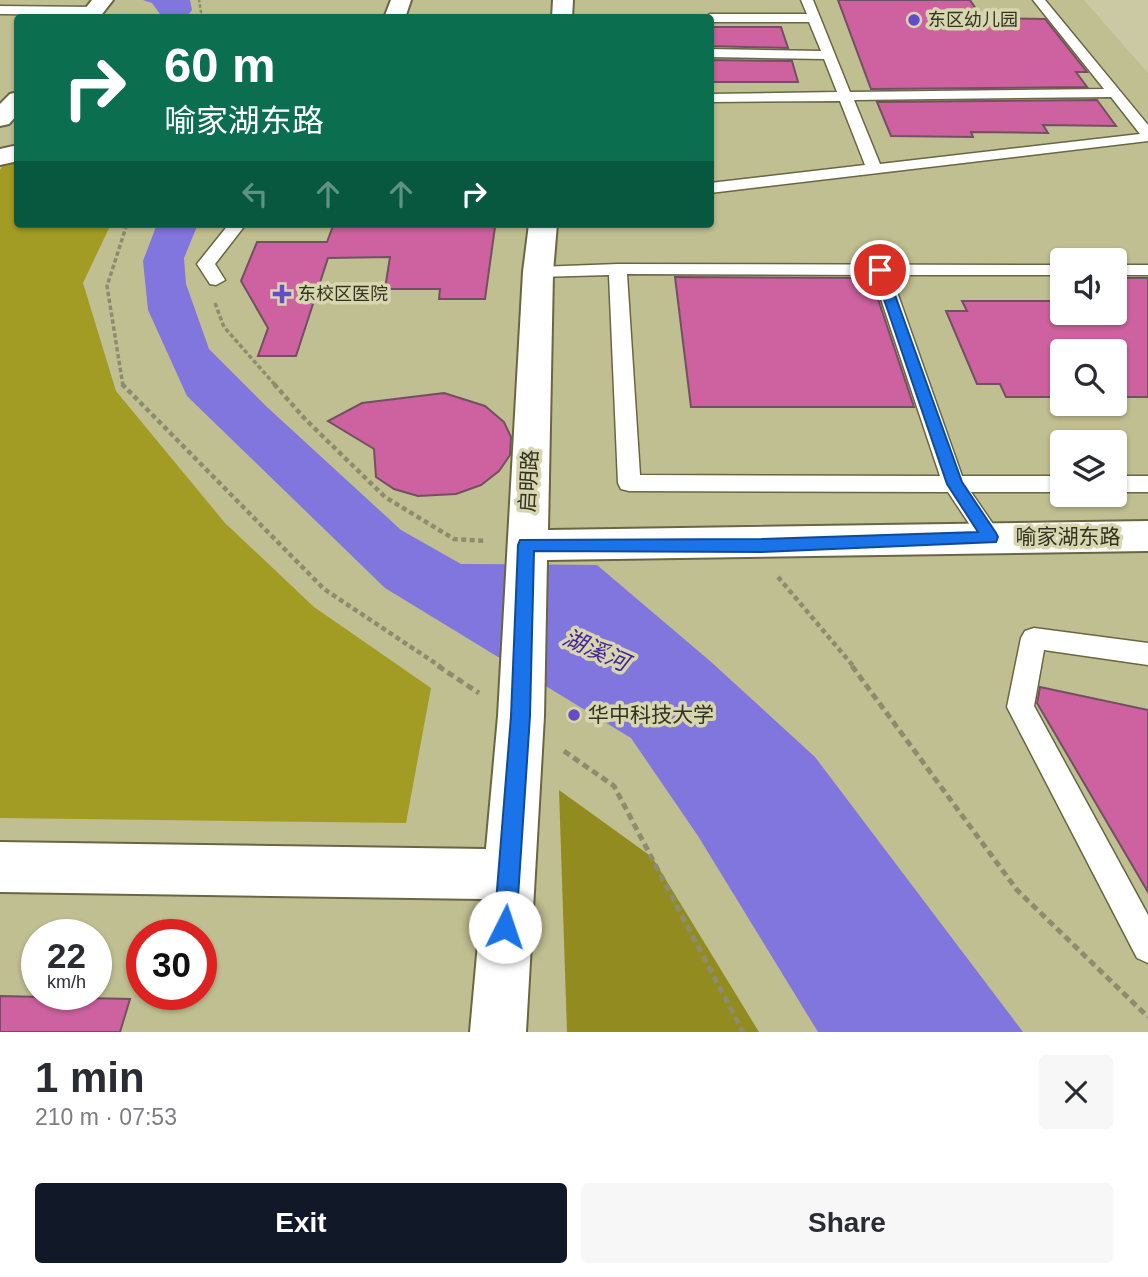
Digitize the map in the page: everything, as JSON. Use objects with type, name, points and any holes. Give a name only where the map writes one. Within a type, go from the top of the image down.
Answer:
[{"type":"street","points":[[0,119],[14,103]]},
{"type":"street","name":"启明路","points":[[498,1032],[520,718],[542,228]]},
{"type":"street","name":"喻家湖东路","points":[[526,546],[762,545],[990,537],[1148,536]]},
{"type":"street","points":[[0,867],[509,874]]},
{"type":"lane","points":[[807,0],[843,97],[874,169]]},
{"type":"lane","points":[[1039,0],[1148,135]]},
{"type":"lane","points":[[0,10],[97,7]]},
{"type":"lane","points":[[714,18],[814,18]]},
{"type":"lane","points":[[714,53],[828,55]]},
{"type":"lane","points":[[714,98],[1113,93]]},
{"type":"lane","points":[[714,188],[1148,135]]},
{"type":"lane","points":[[216,280],[206,264],[235,228]]},
{"type":"lane","points":[[618,269],[629,483],[1050,484]]},
{"type":"lane","points":[[538,272],[618,269],[1050,270]]},
{"type":"lane","points":[[880,270],[954,484],[990,537]]},
{"type":"lane","points":[[1127,270],[1148,270]]},
{"type":"lane","points":[[1127,484],[1148,484]]},
{"type":"lane","points":[[1148,654],[1034,638],[1020,707],[1148,947]]},
{"type":"path","points":[[126,228],[107,286],[123,387],[324,589],[520,718],[614,786],[743,1032]]},
{"type":"path","points":[[214,301],[224,327],[306,420],[385,497],[454,538],[526,546]]},
{"type":"path","points":[[762,545],[782,584],[846,657],[1017,890],[1148,1017]]},
{"type":"shaded area","name":"华中科技大学","points":[[0,0],[1084,0],[1148,73],[1148,1032],[0,1032]]},
{"type":"shaded area","points":[[14,147],[14,228],[109,228],[83,283],[116,391],[225,523],[314,607],[431,688],[406,823],[0,818],[0,170]]},
{"type":"shaded area","points":[[559,790],[652,857],[759,1032],[567,1032]]},
{"type":"water","points":[[143,0],[190,0],[192,10],[189,14],[160,14],[152,3]]},
{"type":"water","name":"湖溪河","points":[[155,228],[196,228],[184,258],[186,284],[209,349],[267,407],[401,530],[461,564],[597,565],[710,661],[815,757],[1023,1032],[818,1032],[698,836],[631,738],[385,588],[187,396],[148,310],[143,261]]},
{"type":"building","points":[[838,0],[970,0],[982,18],[1045,19],[1087,72],[1076,72],[1087,87],[871,89]]},
{"type":"building","points":[[714,27],[781,27],[788,48],[714,46]]},
{"type":"building","points":[[714,60],[792,61],[798,82],[714,82]]},
{"type":"building","points":[[1097,100],[1116,126],[1043,125],[1048,133],[971,132],[973,137],[891,136],[877,102]]},
{"type":"building","name":"东校区医院","points":[[332,228],[495,228],[485,299],[439,299],[440,289],[385,289],[390,257],[328,258],[296,356],[258,356],[268,328],[241,281],[257,242],[327,242]]},
{"type":"building","points":[[675,277],[871,278],[914,407],[691,407]]},
{"type":"building","points":[[1127,278],[1148,278],[1148,397],[1127,397],[1127,339],[1050,339],[1050,397],[1006,397],[1000,384],[977,384],[946,311],[967,311],[962,301],[1050,301],[1050,325],[1127,325]]},
{"type":"building","points":[[444,393],[485,406],[504,422],[511,437],[510,455],[499,471],[481,485],[456,494],[418,496],[394,489],[376,477],[374,449],[328,421],[362,403]]},
{"type":"building","points":[[1040,687],[1148,710],[1148,892],[1037,703]]},
{"type":"building","points":[[0,996],[21,996],[21,1010],[112,1010],[112,999],[126,999],[127,1010],[120,1032],[0,1032]]},
{"type":"place","name":"东区幼儿园","points":[[914,20]]},
{"type":"place","name":"东校区医院","points":[[282,294]]},
{"type":"place","name":"华中科技大学","points":[[574,715]]},
{"type":"route","points":[[505,927],[521,716],[526,545],[762,545],[990,537],[954,484],[880,270]]}]
